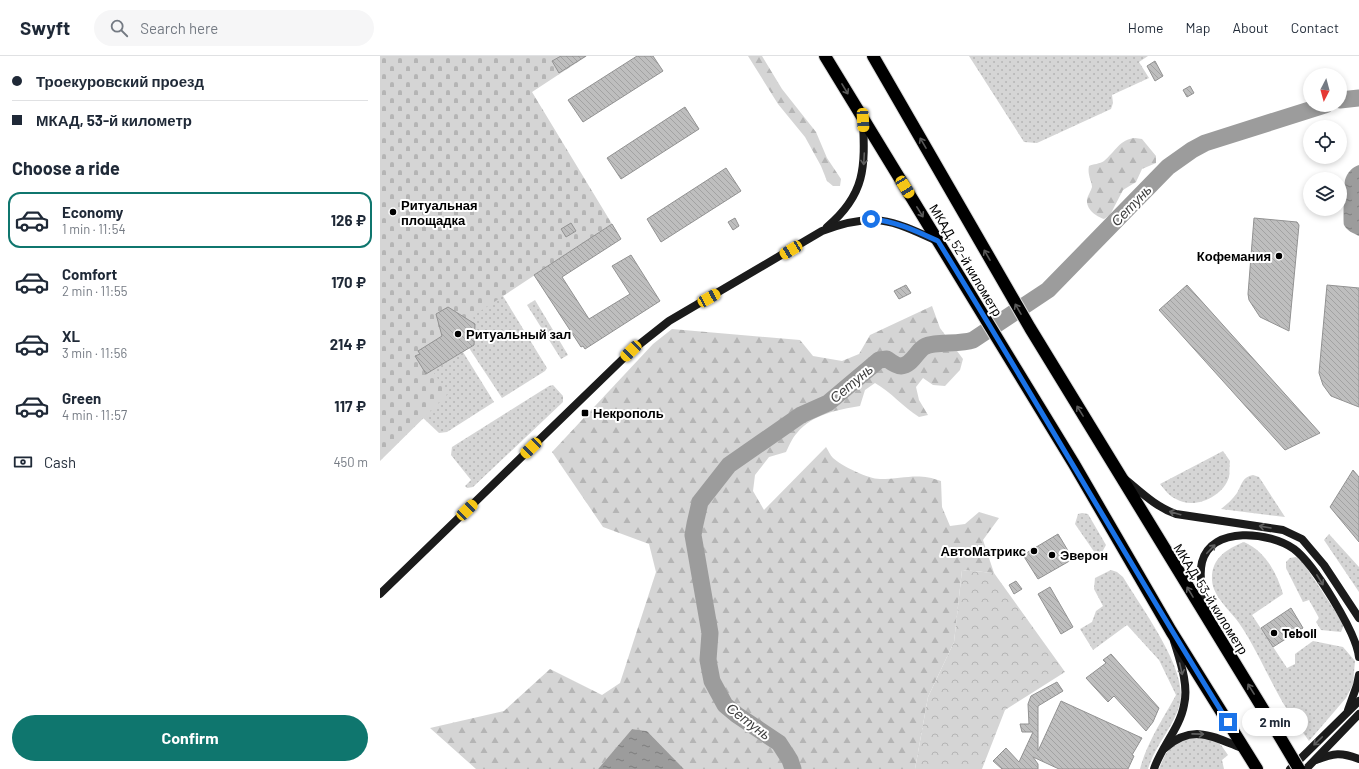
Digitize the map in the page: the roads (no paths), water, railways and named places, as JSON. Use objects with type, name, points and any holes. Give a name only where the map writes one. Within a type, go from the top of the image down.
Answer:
[{"type":"highway","name":"МКАД, 52-й километр","points":[[825,56],[1071,459],[1171,631]]},
{"type":"highway","name":"МКАД, 52-й километр","points":[[873,56],[1007,289],[1101,444]]},
{"type":"highway","name":"МКАД, 53-й километр","points":[[1101,444],[1210,626],[1299,769]]},
{"type":"highway","points":[[1171,631],[1257,769]]},
{"type":"street","points":[[822,231],[836,219],[851,201],[862,179],[864,147],[863,120]]},
{"type":"street","points":[[380,594],[651,333],[681,313],[822,231],[841,224],[871,219],[886,220],[907,227],[938,241]]},
{"type":"street","points":[[1116,471],[1152,502],[1176,514],[1283,530],[1302,539],[1324,565],[1359,618]]},
{"type":"street","points":[[1210,626],[1201,584],[1202,566],[1207,552],[1223,539],[1251,535],[1266,538],[1287,545],[1295,550],[1317,576],[1355,639],[1359,657]]},
{"type":"street","points":[[1154,769],[1185,705],[1184,679],[1171,631]]},
{"type":"street","points":[[1346,714],[1358,685],[1359,675]]},
{"type":"street","points":[[1290,769],[1359,701]]},
{"type":"street","points":[[1306,769],[1359,714]]},
{"type":"street","points":[[1163,750],[1180,738],[1191,734],[1202,733],[1244,749]]},
{"type":"street","points":[[1314,761],[1336,754],[1350,755],[1359,760]]},
{"type":"water","points":[[1359,165],[1359,236],[1350,232],[1344,225],[1344,216],[1347,216],[1347,175],[1354,167]]},
{"type":"water","points":[[632,729],[647,731],[684,769],[598,769]]},
{"type":"waterway","name":"Сетунь","points":[[1347,99],[1359,98]]},
{"type":"waterway","name":"Сетунь","points":[[793,769],[790,760],[779,743],[737,715],[725,705],[712,681],[708,660],[710,633],[693,535],[700,502],[729,465],[801,415],[828,403],[879,360],[887,359],[895,365],[901,366],[911,361],[921,349],[928,345],[973,340],[1048,290],[1168,167],[1192,150],[1205,143],[1303,112]]},
{"type":"place","name":"Ритуальная площадка","points":[[393,212]]},
{"type":"place","name":"Кофемания","points":[[1279,256]]},
{"type":"place","name":"Ритуальный зал","points":[[458,334]]},
{"type":"place","name":"Некрополь","points":[[585,413]]},
{"type":"place","name":"АвтоМатрикс","points":[[1034,551]]},
{"type":"place","name":"Эверон","points":[[1052,555]]},
{"type":"place","name":"Teboil","points":[[1274,633]]}]
